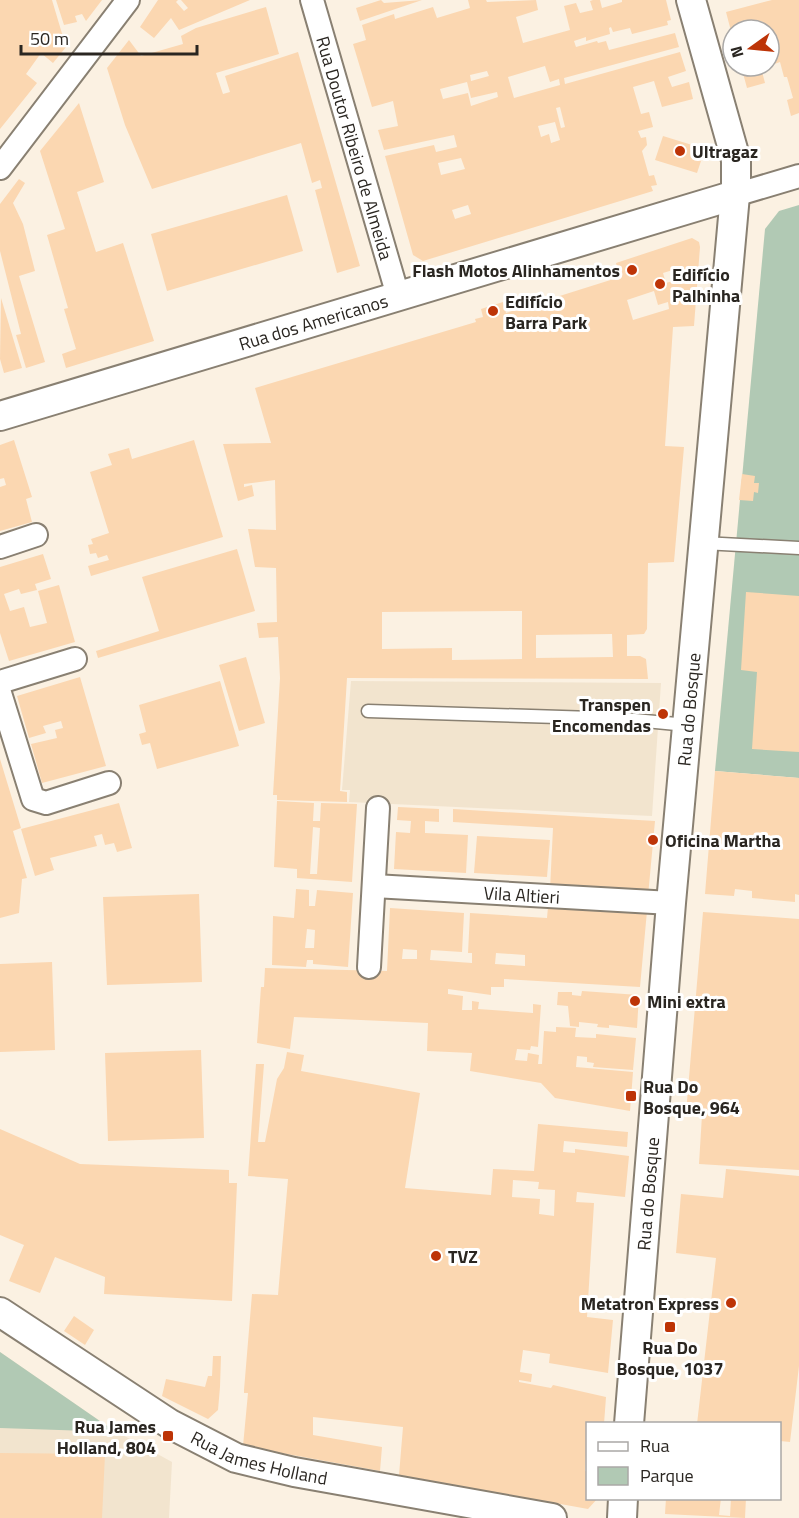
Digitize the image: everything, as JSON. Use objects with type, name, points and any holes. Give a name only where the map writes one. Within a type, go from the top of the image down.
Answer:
[{"type":"street","points":[[0,168],[128,0]]},
{"type":"street","name":"Rua Doutor Ribeiro de Almeida","points":[[312,0],[398,296]]},
{"type":"street","name":"Rua do Bosque","points":[[629,1422],[671,903],[735,195],[736,160],[691,0]]},
{"type":"street","name":"Rua dos Americanos","points":[[0,416],[799,176]]},
{"type":"street","points":[[0,547],[36,535]]},
{"type":"street","points":[[0,682],[75,659]]},
{"type":"street","points":[[0,693],[33,799],[46,803],[109,783]]},
{"type":"street","points":[[369,967],[378,808]]},
{"type":"street","name":"Vila Altieri","points":[[374,886],[671,903]]},
{"type":"street","name":"Rua James Holland","points":[[0,1312],[170,1424],[236,1458],[294,1472],[552,1518]]},
{"type":"street","points":[[622,1518],[623,1500]]},
{"type":"lane","points":[[703,543],[799,548]]},
{"type":"lane","points":[[368,711],[624,718],[687,725]]},
{"type":"shaded area","points":[[351,681],[661,683],[652,816],[349,802],[350,790],[342,790]]},
{"type":"shaded area","points":[[0,1352],[110,1428],[172,1462],[169,1518],[0,1518]]},
{"type":"green space","points":[[799,205],[799,778],[715,771],[765,229],[779,211]]},
{"type":"green space","points":[[0,1352],[110,1428],[118,1432],[0,1428]]},
{"type":"building","points":[[0,0],[52,0],[66,47],[53,63],[41,53],[26,74],[37,83],[0,129]]},
{"type":"building","points":[[56,0],[102,0],[86,21],[82,14],[75,16],[77,22],[64,25]]},
{"type":"building","points":[[158,0],[178,0],[176,2],[184,11],[188,8],[181,0],[250,0],[179,30],[171,18],[154,38],[140,27]]},
{"type":"building","points":[[381,0],[384,3],[422,0],[360,21],[356,8]]},
{"type":"building","points":[[468,0],[486,0],[487,2],[536,0],[538,10],[516,17],[523,43],[570,30],[564,6],[576,3],[580,13],[593,10],[590,1],[593,0],[600,0],[602,8],[622,2],[622,0],[666,0],[671,20],[667,21],[668,25],[632,34],[630,28],[613,32],[611,27],[609,28],[610,34],[586,41],[586,37],[574,41],[576,47],[606,41],[609,50],[675,33],[679,47],[564,78],[565,84],[680,52],[686,71],[668,77],[672,87],[689,82],[693,99],[662,107],[654,81],[633,87],[641,114],[649,112],[653,127],[638,131],[641,138],[646,137],[647,145],[642,151],[649,176],[654,175],[657,185],[651,186],[653,191],[423,261],[413,255],[385,156],[434,145],[436,152],[457,147],[454,135],[384,150],[378,130],[398,126],[393,101],[372,107],[353,44],[366,40],[362,25],[394,14],[395,19],[433,7],[437,18],[470,8]],"holes":[[[545,66],[550,82],[559,79],[560,85],[514,98],[508,77]],[[487,71],[489,76],[471,81],[470,75]],[[467,82],[471,98],[497,92],[498,97],[471,106],[468,93],[443,99],[440,89]],[[560,107],[565,127],[561,128],[556,108]],[[555,122],[560,140],[551,143],[549,134],[541,137],[538,126]],[[461,158],[465,169],[441,175],[438,163]],[[468,205],[471,214],[455,219],[452,210]]]},
{"type":"building","points":[[772,0],[799,0],[799,113],[791,116],[787,100],[793,98],[781,66],[781,18],[728,18],[726,12]]},
{"type":"building","points":[[266,7],[279,54],[216,73],[223,94],[230,92],[225,76],[298,52],[360,266],[337,273],[315,190],[322,188],[320,180],[312,183],[301,143],[152,189],[125,125],[107,68],[129,40],[141,56],[183,44],[181,36],[196,28]]},
{"type":"building","points":[[744,78],[764,78],[765,83],[747,88]]},
{"type":"building","points":[[79,103],[104,182],[77,192],[96,252],[123,243],[154,341],[66,368],[62,354],[76,349],[64,309],[68,308],[47,235],[65,229],[40,151]]},
{"type":"building","points":[[663,136],[705,149],[697,173],[655,160]]},
{"type":"building","points":[[19,179],[25,183],[13,203],[23,224],[35,271],[19,276],[45,362],[26,368],[16,335],[21,334],[0,251],[0,204]]},
{"type":"building","points":[[287,195],[303,251],[167,291],[151,234]]},
{"type":"building","points":[[692,238],[699,242],[694,326],[673,327],[665,446],[684,447],[674,562],[648,563],[647,629],[644,634],[627,635],[627,656],[640,656],[646,659],[648,679],[347,678],[340,791],[347,792],[347,802],[277,800],[277,795],[273,795],[280,678],[278,637],[259,638],[257,623],[277,622],[276,568],[255,567],[248,529],[276,530],[275,480],[244,484],[244,487],[252,485],[254,496],[238,501],[223,444],[271,443],[255,388],[476,322],[475,319],[483,317],[481,309],[503,302],[506,313],[620,277],[616,263]],"holes":[[[676,269],[679,279],[666,283],[663,273]],[[654,291],[658,305],[668,302],[669,309],[633,320],[627,300]],[[522,611],[522,659],[452,660],[452,648],[382,649],[382,612]],[[612,634],[613,657],[536,658],[536,635]]]},
{"type":"building","points":[[1,298],[22,368],[4,373],[0,359]]},
{"type":"building","points":[[14,440],[32,497],[26,499],[32,522],[0,531],[0,487],[6,485],[4,478],[0,479],[0,445]]},
{"type":"building","points":[[194,440],[223,537],[91,576],[88,566],[109,560],[107,555],[98,558],[96,553],[90,554],[88,545],[93,544],[91,539],[109,533],[90,472],[112,465],[108,454],[129,448],[132,459]]},
{"type":"building","points":[[742,474],[755,476],[754,483],[759,483],[758,493],[754,492],[753,501],[739,500]]},
{"type":"building","points":[[237,549],[255,611],[98,658],[96,651],[159,631],[142,577]]},
{"type":"building","points":[[43,554],[51,579],[35,584],[37,590],[21,594],[19,589],[4,594],[10,611],[24,607],[30,627],[47,623],[38,591],[59,585],[75,642],[9,661],[0,633],[0,567]]},
{"type":"building","points":[[746,592],[799,596],[799,752],[752,749],[757,672],[741,670]]},
{"type":"building","points":[[246,657],[265,723],[239,731],[219,665]]},
{"type":"building","points":[[80,677],[106,766],[42,783],[31,744],[57,738],[55,730],[63,728],[61,721],[43,726],[46,733],[29,738],[17,696]]},
{"type":"building","points":[[220,681],[239,746],[157,769],[150,743],[142,745],[139,734],[146,732],[139,705]]},
{"type":"building","points":[[0,759],[21,828],[13,831],[27,878],[22,879],[19,913],[0,918]]},
{"type":"building","points":[[715,771],[799,778],[799,895],[795,894],[795,902],[752,898],[752,891],[735,889],[734,896],[705,894]]},
{"type":"building","points":[[277,801],[314,803],[313,821],[320,821],[321,803],[357,804],[352,882],[297,878],[297,869],[274,867]],"holes":[[[313,827],[320,828],[317,874],[310,874]]]},
{"type":"building","points":[[119,803],[132,848],[117,852],[114,843],[105,845],[102,834],[94,836],[97,846],[50,858],[54,870],[35,876],[21,829]]},
{"type":"building","points":[[398,807],[439,809],[439,822],[425,821],[425,833],[468,835],[466,873],[394,869],[396,832],[410,833],[411,821],[397,820]]},
{"type":"building","points":[[453,809],[655,821],[648,896],[550,889],[553,828],[453,822]]},
{"type":"building","points":[[477,836],[550,840],[547,877],[474,873]]},
{"type":"building","points":[[296,889],[309,890],[309,906],[315,906],[317,890],[353,893],[348,967],[313,964],[313,960],[307,960],[306,967],[272,965],[273,916],[294,918]],"holes":[[[307,929],[315,930],[314,948],[305,948]]]},
{"type":"building","points":[[199,894],[202,982],[107,985],[103,897]]},
{"type":"building","points":[[548,907],[647,911],[640,987],[504,979],[504,987],[491,987],[491,995],[448,989],[448,994],[463,996],[462,1010],[472,1010],[472,1001],[479,1002],[478,1009],[533,1013],[533,1004],[541,1005],[538,1047],[531,1046],[530,1050],[517,1049],[515,1060],[527,1061],[528,1053],[539,1055],[538,1064],[542,1064],[544,1031],[556,1032],[556,1027],[576,1028],[575,1037],[596,1038],[596,1034],[636,1038],[633,1070],[593,1067],[594,1063],[587,1062],[587,1057],[577,1056],[576,1067],[633,1072],[630,1111],[555,1098],[541,1083],[470,1071],[472,1053],[427,1051],[428,1023],[294,1017],[290,1049],[257,1043],[261,987],[264,987],[265,968],[387,971],[390,908],[464,913],[462,952],[431,950],[430,960],[472,963],[472,953],[468,953],[470,913],[547,918]],"holes":[[[403,949],[417,950],[417,959],[402,959]],[[496,953],[525,955],[525,966],[495,964]]]},
{"type":"building","points":[[703,912],[799,919],[799,1170],[699,1164],[702,1115],[686,1113]]},
{"type":"building","points":[[52,962],[55,1050],[0,1052],[0,964]]},
{"type":"building","points":[[582,991],[639,995],[637,1028],[609,1025],[609,1028],[597,1027],[598,1024],[579,1022],[579,1027],[570,1026],[568,1006],[557,1005],[558,992],[572,992],[572,995],[581,996]]},
{"type":"building","points":[[201,1050],[204,1138],[108,1141],[105,1053]]},
{"type":"building","points":[[287,1052],[304,1055],[301,1071],[420,1093],[405,1188],[491,1195],[493,1169],[534,1171],[538,1124],[628,1132],[627,1147],[564,1141],[563,1152],[575,1153],[575,1149],[629,1156],[625,1197],[577,1192],[576,1202],[594,1203],[587,1317],[613,1320],[608,1373],[549,1363],[550,1354],[523,1350],[520,1372],[532,1374],[531,1382],[519,1380],[519,1382],[551,1388],[553,1385],[606,1397],[604,1422],[586,1422],[586,1500],[596,1500],[588,1509],[399,1475],[403,1427],[313,1417],[313,1435],[382,1447],[380,1471],[243,1446],[248,1393],[244,1393],[244,1390],[252,1294],[278,1295],[288,1179],[248,1176],[256,1064],[264,1064],[258,1142],[265,1142],[277,1079],[284,1068]],"holes":[[[513,1180],[539,1182],[538,1189],[555,1190],[554,1216],[539,1214],[540,1199],[512,1197]]]},
{"type":"building","points":[[0,1129],[80,1164],[229,1170],[229,1183],[237,1183],[232,1301],[104,1294],[105,1277],[55,1257],[40,1293],[9,1281],[24,1245],[0,1235]]},
{"type":"building","points":[[726,1169],[799,1176],[799,1366],[790,1442],[781,1441],[781,1422],[697,1422],[716,1258],[676,1253],[681,1194],[723,1198]]},
{"type":"building","points":[[74,1316],[94,1330],[85,1345],[64,1331]]},
{"type":"building","points":[[213,1356],[221,1356],[220,1387],[218,1410],[208,1419],[162,1396],[166,1379],[205,1387],[208,1376],[212,1376]]},
{"type":"building","points":[[0,1453],[105,1454],[102,1518],[0,1518]]},
{"type":"building","points":[[666,1500],[721,1500],[719,1515],[730,1516],[731,1500],[746,1500],[745,1518],[665,1514]]},
{"type":"place","name":"Ultragaz","points":[[680,151]]},
{"type":"place","name":"Flash Motos Alinhamentos","points":[[632,270]]},
{"type":"place","name":"Edifício Palhinha","points":[[660,284]]},
{"type":"place","name":"Edifício Barra Park","points":[[493,311]]},
{"type":"place","name":"Transpen Encomendas","points":[[663,714]]},
{"type":"place","name":"Oficina Martha","points":[[653,840]]},
{"type":"place","name":"Mini extra","points":[[635,1001]]},
{"type":"place","name":"Rua Do Bosque, 964","points":[[631,1096]]},
{"type":"place","name":"TVZ","points":[[436,1256]]},
{"type":"place","name":"Metatron Express","points":[[731,1303]]},
{"type":"place","name":"Rua Do Bosque, 1037","points":[[670,1327]]},
{"type":"place","name":"Rua James Holland, 804","points":[[168,1436]]}]
